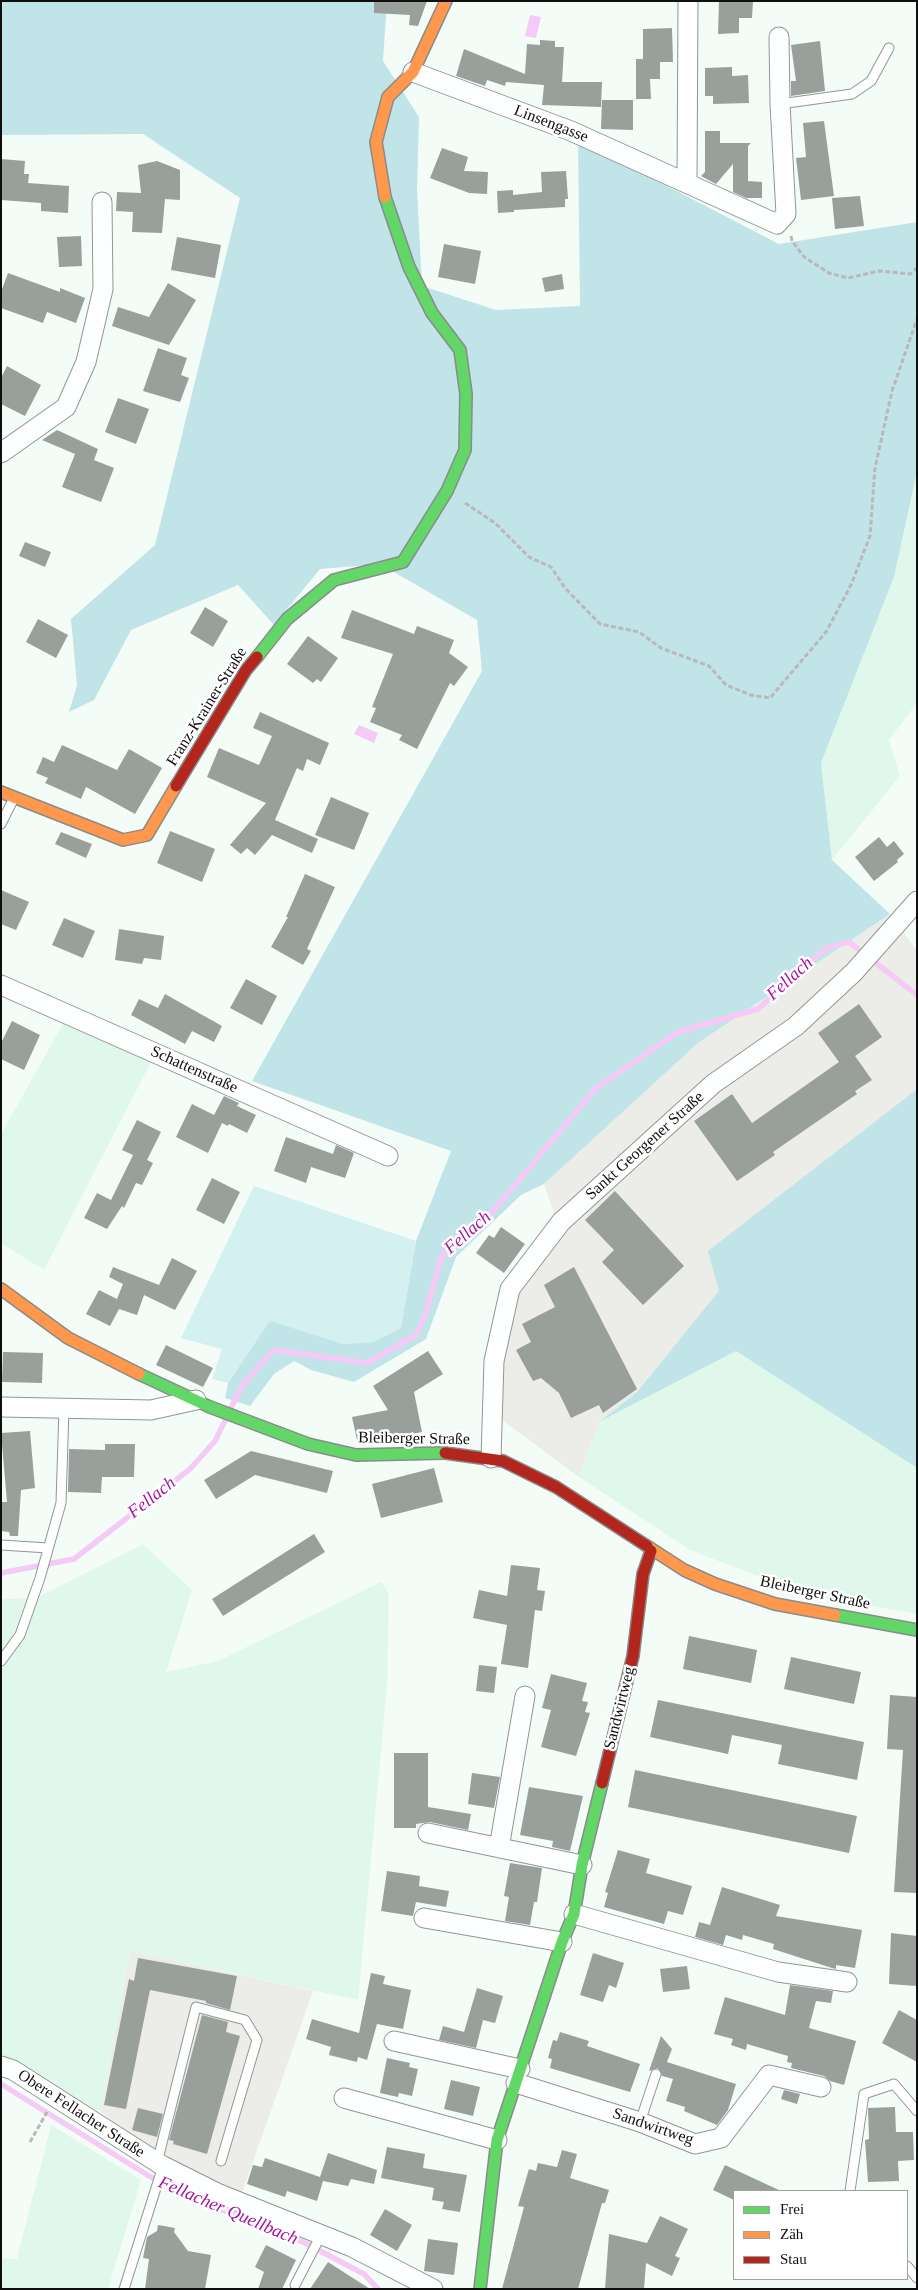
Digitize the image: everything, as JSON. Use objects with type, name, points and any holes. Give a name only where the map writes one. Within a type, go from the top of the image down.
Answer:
[{"type":"street","name":"Franz-Krainer-Straße","points":[[1,792],[123,840],[147,835],[246,670],[287,619],[334,580],[403,562],[447,491],[465,450],[466,394],[460,350],[432,312],[409,267],[386,205],[376,142],[388,97],[413,72],[446,1]]},
{"type":"street","points":[[687,182],[688,1]]},
{"type":"street","points":[[777,224],[786,214],[780,104],[779,36]]},
{"type":"street","name":"Linsengasse","points":[[413,72],[571,131],[777,224]]},
{"type":"street","points":[[1,453],[66,406],[86,362],[103,290],[102,202]]},
{"type":"street","name":"Sankt Georgener Straße","points":[[491,1458],[494,1361],[510,1289],[561,1222],[713,1084],[796,1026],[854,972],[917,901]]},
{"type":"street","name":"Schattenstraße","points":[[1,985],[388,1156]]},
{"type":"street","name":"Bleiberger Straße","points":[[1,1289],[68,1338],[100,1356],[203,1404],[308,1444],[356,1455],[441,1452],[503,1461],[556,1488],[651,1551],[699,1577],[775,1604],[917,1630]]},
{"type":"street","points":[[1,1407],[151,1410],[203,1404]]},
{"type":"street","name":"Sandwirtweg","points":[[480,2289],[497,2140],[562,1942],[574,1914],[582,1865],[633,1656],[644,1568],[651,1551]]},
{"type":"street","points":[[499,1848],[525,1696]]},
{"type":"street","points":[[428,1833],[582,1865]]},
{"type":"street","points":[[574,1914],[778,1972],[847,1982]]},
{"type":"street","points":[[424,1918],[562,1942]]},
{"type":"street","name":"Sandwirtweg","points":[[394,2041],[518,2076],[695,2144],[722,2138],[769,2075],[821,2087]]},
{"type":"street","name":"Obere Fellacher Straße","points":[[1,2066],[13,2070],[160,2168],[319,2239],[352,2247],[433,2289]]},
{"type":"street","points":[[344,2098],[497,2140]]},
{"type":"lane","points":[[780,104],[852,94],[871,81],[889,48]]},
{"type":"lane","points":[[1,824],[15,798]]},
{"type":"lane","points":[[1,1661],[20,1635],[40,1578],[61,1503],[64,1408]]},
{"type":"lane","points":[[1,1545],[47,1551]]},
{"type":"lane","points":[[124,2289],[160,2168],[196,2007],[244,2020],[258,2040],[221,2161]]},
{"type":"lane","points":[[640,2122],[656,2074]]},
{"type":"lane","points":[[850,2190],[864,2094],[894,2084],[917,2111]]},
{"type":"lane","points":[[295,2285],[319,2239]]},
{"type":"lane","points":[[908,2267],[917,2278]]},
{"type":"path","points":[[777,224],[791,236],[792,241],[804,257],[829,274],[848,278],[879,271],[910,274],[917,268]]},
{"type":"path","points":[[447,491],[495,523],[529,557],[551,567],[565,588],[600,624],[639,632],[661,648],[709,666],[726,685],[751,695],[770,698],[826,632],[851,585],[870,536],[875,468],[892,391],[917,318]]},
{"type":"path","points":[[30,2142],[44,2117]]},
{"type":"shaded area","points":[[1,1],[387,1],[383,61],[419,117],[417,189],[422,286],[496,310],[580,306],[578,140],[779,244],[917,222],[917,472],[894,577],[821,763],[832,860],[890,914],[698,1043],[544,1184],[521,1195],[456,1257],[426,1339],[354,1382],[311,1370],[294,1361],[274,1374],[250,1406],[225,1398],[228,1383],[270,1321],[343,1344],[373,1342],[401,1328],[416,1241],[451,1151],[252,1081],[482,671],[477,620],[380,564],[320,569],[274,625],[238,585],[131,630],[94,700],[69,712],[77,685],[71,619],[155,545],[240,198],[143,134],[1,135]]},
{"type":"shaded area","points":[[530,15],[541,17],[536,38],[525,36]]},
{"type":"shaded area","points":[[359,725],[378,733],[374,743],[354,734]]},
{"type":"shaded area","points":[[890,914],[917,951],[917,1089],[709,1251],[720,1291],[637,1392],[599,1422],[579,1477],[498,1417],[500,1302],[554,1212],[544,1184],[698,1043]]},
{"type":"shaded area","points":[[917,1089],[917,1468],[736,1351],[599,1422],[637,1392],[719,1291],[708,1251]]},
{"type":"shaded area","points":[[254,1186],[416,1241],[401,1328],[373,1342],[343,1344],[270,1322],[228,1383],[212,1379],[222,1349],[181,1338]]},
{"type":"shaded area","points":[[130,1951],[313,1991],[242,2193],[149,2149],[101,2112]]},
{"type":"green space","points":[[917,472],[917,703],[889,740],[900,776],[832,860],[821,763],[894,577]]},
{"type":"green space","points":[[63,1024],[151,1062],[44,1270],[1,1243],[1,1134]]},
{"type":"green space","points":[[736,1351],[917,1468],[917,1614],[805,1594],[690,1550],[579,1477],[599,1422]]},
{"type":"green space","points":[[143,1544],[192,1590],[166,1672],[218,1661],[381,1582],[389,1594],[387,1686],[358,2000],[130,1951],[101,2112],[1,2065],[1,1599],[36,1598]]},
{"type":"green space","points":[[51,2125],[141,2180],[108,2289],[1,2289],[1,2258],[17,2259]]},
{"type":"building","points":[[374,1],[427,1],[418,26],[409,25],[410,15],[374,13]]},
{"type":"building","points":[[719,1],[753,1],[752,18],[739,18],[739,33],[718,34]]},
{"type":"building","points":[[672,28],[673,62],[660,62],[660,79],[650,79],[651,99],[636,99],[636,59],[643,59],[643,29]]},
{"type":"building","points":[[540,40],[555,41],[555,47],[564,47],[562,82],[602,82],[601,107],[542,105],[544,85],[506,82],[505,86],[487,80],[485,86],[456,76],[464,49],[525,74],[527,44],[540,45]]},
{"type":"building","points":[[820,41],[825,91],[791,96],[791,81],[796,81],[791,45]]},
{"type":"building","points":[[732,67],[732,76],[748,75],[749,103],[713,104],[713,96],[705,96],[705,68]]},
{"type":"building","points":[[602,100],[633,100],[633,130],[601,129]]},
{"type":"building","points":[[824,121],[834,196],[801,200],[796,158],[806,157],[803,123]]},
{"type":"building","points":[[705,131],[720,131],[720,143],[751,143],[748,146],[748,181],[762,182],[762,198],[746,198],[733,192],[733,164],[716,184],[701,176],[705,172]]},
{"type":"building","points":[[442,148],[468,157],[464,171],[488,172],[487,194],[469,193],[430,178]]},
{"type":"building","points":[[1,159],[25,161],[24,174],[29,174],[28,183],[69,186],[68,213],[41,211],[41,203],[1,200]]},
{"type":"building","points":[[157,161],[180,170],[180,200],[165,199],[162,233],[132,232],[133,212],[116,211],[117,192],[141,193],[138,165]]},
{"type":"building","points":[[566,171],[568,199],[565,199],[565,207],[514,210],[514,212],[498,213],[497,191],[513,190],[513,195],[542,192],[541,172]]},
{"type":"building","points":[[860,196],[864,226],[835,229],[832,198]]},
{"type":"building","points":[[81,236],[82,266],[59,267],[57,237]]},
{"type":"building","points":[[177,237],[221,245],[215,278],[171,270]]},
{"type":"building","points":[[444,244],[481,251],[475,284],[438,277]]},
{"type":"building","points":[[8,273],[60,292],[60,288],[85,298],[76,323],[47,312],[43,323],[1,308],[1,292]]},
{"type":"building","points":[[562,274],[564,289],[545,292],[542,278]]},
{"type":"building","points":[[168,283],[196,300],[169,345],[112,326],[118,307],[149,317]]},
{"type":"building","points":[[158,348],[187,358],[181,375],[189,378],[180,402],[143,391]]},
{"type":"building","points":[[7,366],[41,385],[25,416],[1,404],[1,378]]},
{"type":"building","points":[[118,398],[149,409],[136,444],[105,432]]},
{"type":"building","points":[[57,430],[98,449],[94,460],[114,468],[101,502],[62,487],[75,454],[42,440]]},
{"type":"building","points":[[25,542],[51,552],[45,567],[19,556]]},
{"type":"building","points":[[205,607],[228,621],[213,647],[190,633]]},
{"type":"building","points":[[352,610],[414,634],[417,626],[454,640],[449,653],[468,667],[454,686],[450,683],[417,749],[399,740],[402,735],[370,722],[376,708],[372,707],[393,654],[341,638]]},
{"type":"building","points":[[38,619],[68,635],[56,658],[26,642]]},
{"type":"building","points":[[308,636],[338,658],[321,682],[317,679],[313,683],[287,664]]},
{"type":"building","points":[[260,712],[329,743],[320,765],[307,759],[303,771],[297,768],[275,820],[318,839],[312,853],[272,835],[255,855],[247,848],[241,854],[230,845],[266,803],[207,777],[219,748],[259,765],[272,736],[253,728]]},
{"type":"building","points":[[62,745],[117,770],[129,749],[162,768],[135,814],[86,787],[81,799],[45,783],[48,778],[36,773],[43,757],[54,762]]},
{"type":"building","points":[[331,797],[369,813],[354,850],[315,835]]},
{"type":"building","points":[[170,831],[215,849],[202,882],[157,863]]},
{"type":"building","points":[[61,832],[92,844],[86,858],[55,844]]},
{"type":"building","points":[[879,837],[887,847],[894,841],[904,854],[897,860],[898,862],[874,881],[855,857]]},
{"type":"building","points":[[305,874],[335,887],[307,949],[311,951],[303,965],[271,947],[288,917],[286,917]]},
{"type":"building","points":[[1,890],[29,902],[16,930],[1,924]]},
{"type":"building","points":[[64,918],[95,931],[83,958],[52,945]]},
{"type":"building","points":[[119,929],[164,936],[161,960],[144,958],[142,964],[115,960]]},
{"type":"building","points":[[246,979],[277,996],[262,1025],[230,1008]]},
{"type":"building","points":[[165,994],[222,1026],[214,1042],[192,1031],[185,1044],[131,1015],[139,999],[158,1008]]},
{"type":"building","points":[[859,1004],[882,1037],[855,1056],[872,1080],[855,1091],[857,1094],[773,1152],[775,1155],[737,1181],[694,1121],[732,1094],[752,1123],[839,1062],[818,1033]]},
{"type":"building","points":[[12,1021],[40,1035],[24,1070],[1,1059],[1,1043]]},
{"type":"building","points":[[224,1096],[239,1103],[237,1106],[256,1115],[247,1133],[229,1124],[228,1126],[222,1123],[208,1153],[176,1137],[192,1104],[214,1115]]},
{"type":"building","points":[[137,1120],[161,1132],[147,1160],[153,1163],[142,1185],[136,1183],[124,1208],[122,1206],[107,1229],[84,1218],[97,1193],[111,1200],[133,1155],[122,1150]]},
{"type":"building","points":[[286,1137],[333,1154],[336,1145],[354,1153],[345,1178],[311,1167],[306,1183],[274,1171]]},
{"type":"building","points":[[212,1178],[240,1192],[224,1224],[196,1210]]},
{"type":"building","points":[[615,1191],[684,1266],[643,1305],[602,1262],[614,1250],[585,1220]]},
{"type":"building","points":[[501,1227],[525,1244],[504,1273],[476,1253],[489,1235],[494,1238]]},
{"type":"building","points":[[172,1258],[197,1271],[175,1310],[144,1295],[137,1315],[119,1309],[110,1326],[86,1314],[99,1290],[117,1299],[123,1284],[109,1277],[113,1267],[159,1285]]},
{"type":"building","points":[[574,1267],[637,1389],[603,1413],[599,1405],[571,1418],[559,1393],[541,1378],[533,1381],[516,1350],[531,1342],[522,1324],[555,1307],[544,1285]]},
{"type":"building","points":[[166,1345],[213,1368],[203,1387],[156,1365]]},
{"type":"building","points":[[428,1351],[443,1374],[414,1392],[422,1432],[389,1439],[357,1440],[352,1417],[388,1410],[373,1386]]},
{"type":"building","points":[[3,1352],[43,1353],[42,1383],[2,1382]]},
{"type":"building","points":[[30,1431],[35,1488],[21,1490],[18,1536],[10,1536],[9,1532],[1,1531],[1,1502],[7,1502],[1,1433]]},
{"type":"building","points":[[105,1444],[135,1444],[134,1477],[102,1477],[101,1493],[68,1492],[69,1449],[105,1450]]},
{"type":"building","points":[[251,1451],[333,1471],[327,1493],[255,1475],[216,1499],[204,1480]]},
{"type":"building","points":[[434,1468],[443,1502],[381,1518],[372,1484]]},
{"type":"building","points":[[314,1534],[325,1552],[223,1616],[212,1599]]},
{"type":"building","points":[[511,1565],[540,1568],[537,1590],[545,1591],[542,1611],[535,1610],[528,1668],[501,1664],[507,1625],[473,1618],[479,1590],[507,1596]]},
{"type":"building","points":[[689,1636],[757,1650],[751,1683],[683,1669]]},
{"type":"building","points":[[791,1657],[861,1672],[854,1704],[784,1689]]},
{"type":"building","points":[[479,1665],[497,1667],[494,1693],[476,1691]]},
{"type":"building","points":[[551,1674],[587,1683],[582,1701],[588,1702],[585,1712],[590,1713],[576,1756],[541,1747],[551,1710],[542,1708]]},
{"type":"building","points":[[890,1695],[917,1697],[917,1893],[894,1892],[903,1750],[887,1749]]},
{"type":"building","points":[[658,1700],[864,1742],[857,1780],[778,1764],[782,1745],[732,1735],[728,1754],[650,1737]]},
{"type":"building","points":[[394,1753],[428,1753],[428,1807],[471,1814],[468,1830],[430,1822],[416,1824],[416,1828],[394,1828]]},
{"type":"building","points":[[635,1770],[857,1816],[849,1853],[628,1807]]},
{"type":"building","points":[[472,1773],[500,1777],[494,1808],[468,1804]]},
{"type":"building","points":[[529,1787],[583,1796],[570,1851],[552,1847],[553,1841],[520,1835]]},
{"type":"building","points":[[618,1850],[650,1859],[646,1873],[692,1886],[683,1915],[668,1911],[664,1924],[604,1907],[608,1893],[605,1892]]},
{"type":"building","points":[[510,1863],[542,1868],[537,1902],[534,1902],[530,1925],[505,1921],[509,1897],[504,1896]]},
{"type":"building","points":[[387,1871],[420,1876],[419,1886],[449,1891],[446,1907],[416,1902],[413,1916],[381,1911]]},
{"type":"building","points":[[722,1887],[780,1905],[776,1916],[862,1930],[855,1968],[836,1965],[836,1969],[832,1968],[773,1949],[774,1944],[743,1935],[742,1940],[726,1935],[723,1945],[695,1937],[699,1922],[710,1925]]},
{"type":"building","points":[[891,1933],[917,1936],[917,1986],[889,1984]]},
{"type":"building","points":[[593,1953],[624,1963],[616,1988],[609,1985],[603,2002],[580,1995]]},
{"type":"building","points":[[138,1958],[237,1976],[230,2010],[206,2003],[206,2001],[150,1990],[126,2109],[104,2105],[129,1979],[134,1981]]},
{"type":"building","points":[[687,1966],[690,1989],[663,1992],[660,1969]]},
{"type":"building","points":[[371,1973],[385,1976],[383,1984],[411,1990],[403,2029],[377,2024],[367,2060],[358,2057],[357,2062],[329,2055],[331,2047],[306,2039],[312,2019],[359,2033]]},
{"type":"building","points":[[790,1985],[833,1991],[831,2003],[816,2001],[809,2028],[856,2041],[844,2085],[830,2081],[824,2076],[791,2068],[792,2063],[787,2062],[788,2056],[747,2044],[746,2050],[731,2045],[733,2039],[714,2034],[725,1997],[785,2015]]},
{"type":"building","points":[[477,1988],[503,1996],[495,2023],[483,2020],[476,2048],[439,2040],[443,2026],[464,2032]]},
{"type":"building","points":[[899,2010],[917,2020],[917,2062],[882,2043]]},
{"type":"building","points":[[202,2015],[228,2022],[226,2032],[240,2036],[207,2154],[173,2144],[174,2141],[169,2140]]},
{"type":"building","points":[[560,2032],[589,2041],[587,2046],[640,2064],[630,2092],[550,2068],[552,2059],[548,2058],[553,2040],[557,2041]]},
{"type":"building","points":[[661,2036],[672,2049],[667,2062],[736,2084],[728,2110],[717,2125],[684,2111],[685,2107],[666,2101],[673,2079],[662,2076],[658,2068],[649,2071]]},
{"type":"building","points":[[387,2058],[410,2063],[409,2067],[418,2069],[412,2096],[399,2093],[398,2097],[380,2093]]},
{"type":"building","points":[[451,2080],[480,2087],[473,2116],[444,2109]]},
{"type":"building","points":[[784,2090],[800,2094],[797,2104],[781,2099]]},
{"type":"building","points":[[895,2107],[896,2132],[913,2132],[914,2160],[898,2161],[899,2181],[868,2182],[865,2140],[869,2139],[868,2108]]},
{"type":"building","points":[[138,2108],[163,2114],[157,2137],[132,2130]]},
{"type":"building","points":[[387,2147],[425,2154],[423,2168],[467,2175],[460,2212],[442,2209],[444,2202],[432,2200],[434,2188],[381,2178]]},
{"type":"building","points":[[562,2150],[577,2154],[570,2178],[609,2190],[605,2203],[602,2203],[578,2289],[502,2289],[524,2207],[518,2206],[529,2169],[536,2171],[538,2163],[557,2167]]},
{"type":"building","points":[[328,2153],[377,2170],[374,2184],[351,2179],[348,2186],[323,2181],[317,2201],[287,2191],[285,2197],[247,2184],[253,2165],[262,2167],[265,2158],[320,2177]]},
{"type":"building","points":[[725,2165],[779,2190],[733,2190],[733,2200],[713,2190]]},
{"type":"building","points":[[385,2209],[412,2225],[397,2251],[370,2235]]},
{"type":"building","points":[[660,2216],[688,2229],[675,2256],[680,2258],[672,2276],[646,2263],[644,2289],[605,2289],[609,2234],[647,2243]]},
{"type":"building","points":[[158,2225],[175,2228],[174,2232],[188,2251],[211,2255],[205,2289],[145,2289],[149,2259],[143,2258],[147,2237],[157,2231]]},
{"type":"building","points":[[428,2239],[458,2243],[454,2275],[424,2271]]},
{"type":"building","points":[[266,2245],[296,2260],[282,2289],[258,2289],[264,2272],[255,2267]]},
{"type":"building","points":[[328,2262],[370,2289],[310,2289]]},
{"type":"waterway","name":"Fellach","points":[[231,1408],[243,1384],[274,1350],[367,1363],[416,1335],[426,1312],[442,1255],[488,1217],[596,1088],[678,1032],[758,1009],[826,948],[849,942],[917,995]]},
{"type":"waterway","name":"Fellach","points":[[1,1573],[74,1559],[190,1469],[215,1441],[226,1419]]},
{"type":"waterway","name":"Fellacher Quellbach","points":[[1,2084],[170,2189],[305,2243],[364,2274],[378,2289]]},
{"type":"traffic: fast","points":[[257,657],[287,619],[334,580],[403,562],[447,491],[465,450],[466,394],[460,350],[432,313],[409,267],[385,197]]},
{"type":"traffic: fast","points":[[139,1374],[210,1407],[308,1444],[356,1455],[445,1453]]},
{"type":"traffic: fast","points":[[835,1615],[917,1630]]},
{"type":"traffic: fast","points":[[480,2289],[497,2140],[562,1942],[574,1914],[582,1865],[602,1783]]},
{"type":"traffic: slow","points":[[385,197],[376,142],[388,97],[413,72],[446,1]]},
{"type":"traffic: slow","points":[[1,792],[123,840],[147,835],[176,786]]},
{"type":"traffic: slow","points":[[1,1289],[68,1338],[139,1374]]},
{"type":"traffic: slow","points":[[647,1546],[684,1570],[715,1584],[775,1604],[835,1615]]},
{"type":"traffic: jam","points":[[176,786],[246,670],[257,657]]},
{"type":"traffic: jam","points":[[445,1453],[503,1461],[556,1487],[647,1546]]},
{"type":"traffic: jam","points":[[602,1783],[633,1656],[643,1574],[651,1551]]}]
